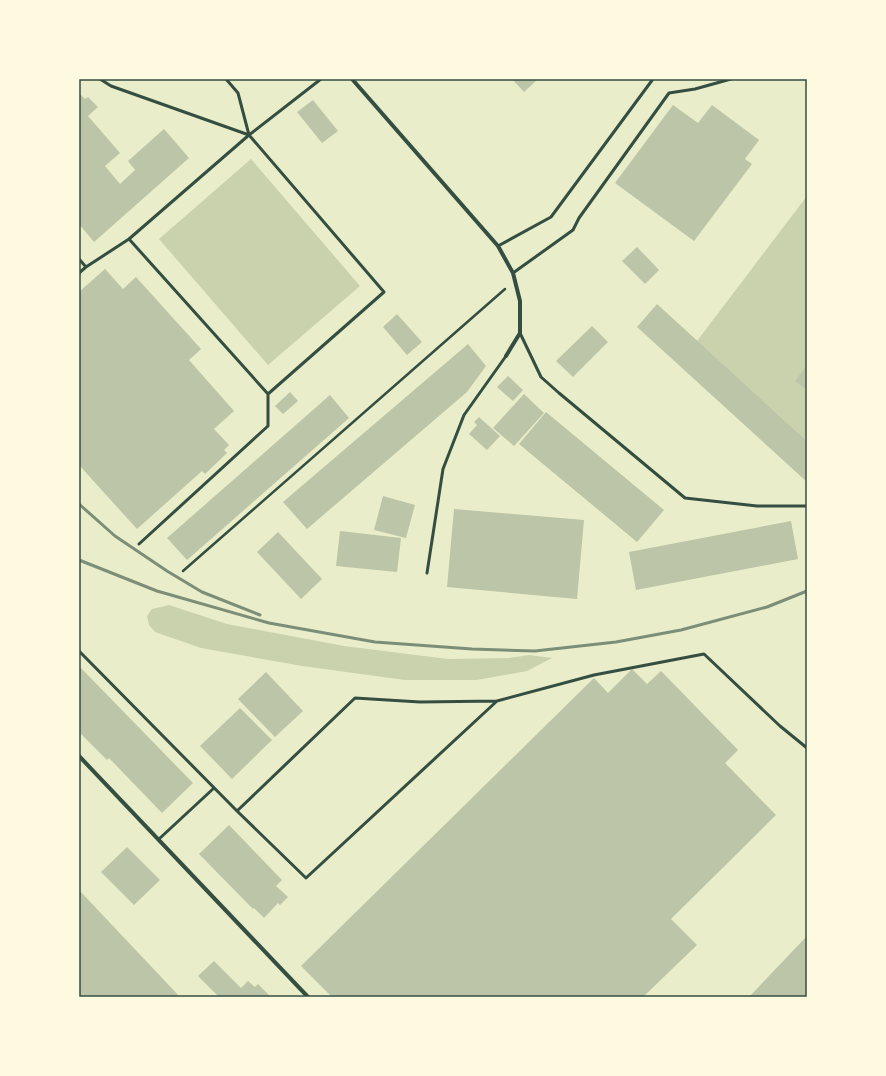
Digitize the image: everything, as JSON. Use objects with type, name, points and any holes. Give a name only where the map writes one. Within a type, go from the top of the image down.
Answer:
[{"type":"street","points":[[352,79],[498,246],[513,273],[520,301],[520,333],[506,356]]},
{"type":"street","points":[[79,756],[308,997]]},
{"type":"lane","points":[[100,79],[111,86],[249,135]]},
{"type":"lane","points":[[226,79],[238,93],[249,135],[384,292],[268,394]]},
{"type":"lane","points":[[79,273],[129,239],[249,135],[321,79]]},
{"type":"lane","points":[[498,246],[551,217],[653,79]]},
{"type":"lane","points":[[513,273],[573,230],[578,218],[669,93],[695,89],[731,79]]},
{"type":"lane","points":[[129,239],[268,394],[268,426],[139,544]]},
{"type":"lane","points":[[79,259],[86,267]]},
{"type":"lane","points":[[520,333],[541,377],[685,498],[757,506],[807,506]]},
{"type":"lane","points":[[427,573],[443,469],[464,415],[506,356]]},
{"type":"lane","points":[[79,651],[214,788],[306,878],[497,701]]},
{"type":"lane","points":[[237,811],[355,698],[420,702],[497,701],[594,674],[704,654],[780,726],[807,748]]},
{"type":"lane","points":[[159,840],[214,788]]},
{"type":"path","points":[[183,571],[515,281]]},
{"type":"green space","points":[[251,159],[360,286],[268,365],[159,239]]},
{"type":"green space","points":[[807,196],[807,441],[697,341]]},
{"type":"green space","points":[[169,605],[227,624],[344,646],[448,659],[509,658],[529,655],[552,658],[527,671],[477,680],[405,680],[302,666],[201,648],[155,632],[149,625],[147,616],[152,609]]},
{"type":"building","points":[[512,79],[538,79],[524,92]]},
{"type":"building","points":[[79,93],[85,99],[88,97],[98,107],[88,116],[120,153],[105,166],[120,184],[135,170],[128,161],[164,129],[189,158],[94,242],[79,224]]},
{"type":"building","points":[[313,100],[338,131],[322,143],[297,112]]},
{"type":"building","points":[[673,105],[698,123],[712,105],[759,140],[745,159],[752,164],[694,241],[615,183]]},
{"type":"building","points":[[637,247],[659,270],[645,284],[622,261]]},
{"type":"building","points":[[105,269],[123,289],[136,277],[201,349],[189,360],[234,411],[214,429],[229,445],[224,450],[227,453],[205,474],[202,471],[137,529],[79,465],[79,292]]},
{"type":"building","points":[[657,304],[807,441],[807,482],[637,327]]},
{"type":"building","points":[[397,314],[422,342],[407,355],[383,327]]},
{"type":"building","points":[[592,326],[608,342],[573,377],[556,361]]},
{"type":"building","points":[[468,344],[486,366],[467,392],[307,529],[283,502]]},
{"type":"building","points":[[807,365],[807,390],[795,381]]},
{"type":"building","points":[[508,376],[523,390],[513,401],[497,387]]},
{"type":"building","points":[[290,392],[298,401],[283,414],[275,406]]},
{"type":"building","points":[[524,394],[544,413],[514,446],[493,428]]},
{"type":"building","points":[[330,395],[349,418],[187,560],[167,538]]},
{"type":"building","points":[[546,412],[664,510],[637,542],[519,444]]},
{"type":"building","points":[[479,417],[500,436],[487,450],[469,434],[477,425],[474,422]]},
{"type":"building","points":[[383,496],[415,505],[406,538],[374,530]]},
{"type":"building","points":[[454,509],[584,520],[577,599],[447,587]]},
{"type":"building","points":[[791,521],[798,559],[636,590],[629,552]]},
{"type":"building","points":[[340,531],[401,538],[397,572],[336,566]]},
{"type":"building","points":[[278,532],[322,579],[301,599],[257,552]]},
{"type":"building","points":[[80,667],[193,783],[162,813],[109,758],[107,760],[79,732]]},
{"type":"building","points":[[632,669],[647,684],[661,671],[738,750],[725,763],[776,815],[671,919],[697,945],[643,997],[332,997],[301,966],[594,678],[608,693]]},
{"type":"building","points":[[266,672],[303,711],[275,737],[238,699]]},
{"type":"building","points":[[240,708],[272,740],[232,779],[200,746]]},
{"type":"building","points":[[229,825],[282,880],[276,886],[288,897],[280,905],[278,903],[264,918],[254,908],[253,909],[199,854]]},
{"type":"building","points":[[127,847],[160,880],[134,905],[101,872]]},
{"type":"building","points":[[79,890],[180,997],[79,997]]},
{"type":"building","points":[[807,936],[807,997],[749,997]]},
{"type":"building","points":[[214,961],[241,988],[248,981],[255,987],[258,984],[270,996],[219,997],[198,976]]},
{"type":"railway","points":[[79,504],[115,536],[167,571],[202,592],[260,615]]},
{"type":"railway","points":[[79,560],[157,591],[269,623],[375,642],[472,649],[535,651],[616,642],[681,630],[767,607],[807,591]]}]
